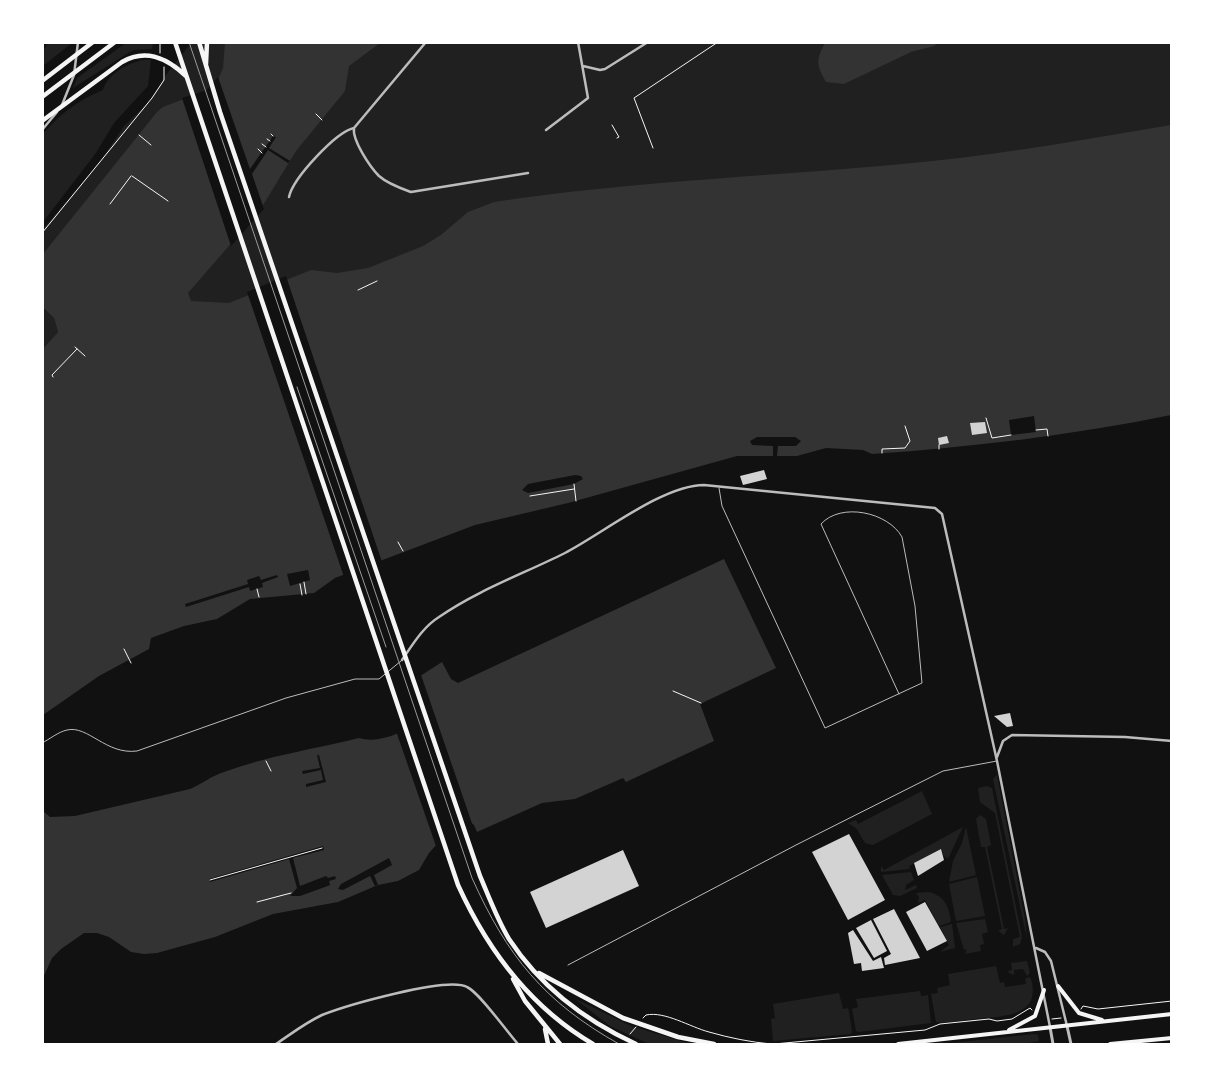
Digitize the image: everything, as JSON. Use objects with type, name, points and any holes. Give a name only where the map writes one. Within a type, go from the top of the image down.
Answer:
[{"type":"main road","points":[[42,81],[93,42]]},
{"type":"main road","points":[[42,97],[115,42]]},
{"type":"main road","points":[[175,42],[458,885],[482,935],[512,978],[525,1001],[560,1044]]},
{"type":"main road","points":[[205,68],[207,42]]},
{"type":"main road","points":[[198,44],[480,876],[509,939],[534,970],[576,1009],[636,1044]]},
{"type":"main road","points":[[42,121],[122,62],[136,56],[150,55],[163,58],[187,77]]},
{"type":"main road","points":[[534,970],[603,1009],[660,1032],[714,1044]]},
{"type":"main road","points":[[512,978],[556,1019],[593,1044]]},
{"type":"main road","points":[[1058,986],[1078,1013],[1106,1021]]},
{"type":"main road","points":[[1004,1033],[1035,1016],[1044,990]]},
{"type":"main road","points":[[898,1044],[1172,1014]]},
{"type":"main road","points":[[545,1027],[548,1044]]},
{"type":"main road","points":[[1112,1044],[1172,1038]]},
{"type":"street","points":[[42,130],[66,98],[74,75],[78,42]]},
{"type":"street","points":[[289,197],[297,180],[342,133],[354,128],[426,42]]},
{"type":"street","points":[[546,130],[582,105],[588,98],[578,42]]},
{"type":"street","points":[[583,66],[600,70],[605,69],[648,42]]},
{"type":"street","points":[[354,128],[356,142],[378,176],[395,186],[411,192],[528,173]]},
{"type":"street","points":[[402,660],[431,623],[461,603],[565,553],[652,502],[695,485],[793,492],[939,510],[942,514],[997,761],[1036,948],[1053,1044]]},
{"type":"street","points":[[997,761],[1000,746],[1007,737],[1012,735],[1125,737],[1172,741]]},
{"type":"street","points":[[1036,948],[1043,950],[1049,957],[1058,986],[1071,1044]]},
{"type":"street","points":[[276,1044],[310,1021],[356,1003],[415,990],[457,984],[472,990],[518,1044]]},
{"type":"lane","points":[[718,488],[722,506],[826,728],[899,694],[922,683],[915,606],[902,537],[888,521],[871,515],[856,513],[832,516],[821,524],[822,530],[899,694]]},
{"type":"lane","points":[[42,743],[65,730],[75,729],[114,750],[137,751],[286,698],[355,679],[379,679],[389,673],[402,660]]},
{"type":"lane","points":[[568,965],[830,827],[942,771],[997,761]]},
{"type":"path","points":[[160,42],[160,53]]},
{"type":"path","points":[[653,148],[634,98],[718,42]]},
{"type":"path","points":[[42,233],[164,80],[162,62]]},
{"type":"path","points":[[316,114],[322,120]]},
{"type":"path","points":[[612,125],[619,137],[617,138]]},
{"type":"path","points":[[138,135],[152,145]]},
{"type":"path","points":[[262,144],[266,147]]},
{"type":"path","points":[[258,149],[262,153]]},
{"type":"path","points":[[110,204],[132,176],[168,201]]},
{"type":"path","points":[[358,290],[377,281]]},
{"type":"path","points":[[53,377],[52,375],[76,348],[85,356]]},
{"type":"path","points":[[986,418],[992,438],[1011,436]]},
{"type":"path","points":[[882,453],[882,449],[905,448],[910,441],[905,426]]},
{"type":"path","points":[[1036,430],[1046,429],[1048,436]]},
{"type":"path","points":[[574,484],[576,500]]},
{"type":"path","points":[[530,496],[574,489]]},
{"type":"path","points":[[398,542],[403,551]]},
{"type":"path","points":[[304,582],[306,594]]},
{"type":"path","points":[[300,584],[302,595]]},
{"type":"path","points":[[257,589],[259,597]]},
{"type":"path","points":[[124,648],[131,663]]},
{"type":"path","points":[[673,691],[701,703]]},
{"type":"path","points":[[266,761],[270,772]]},
{"type":"path","points":[[210,880],[322,848]]},
{"type":"path","points":[[257,902],[291,893]]},
{"type":"path","points":[[1083,1006],[1098,1008],[1172,1001]]},
{"type":"path","points":[[774,1044],[925,1030],[940,1024],[989,1019],[997,1022],[1021,1016],[1030,1008]]},
{"type":"path","points":[[628,1037],[646,1015],[654,1014],[709,1032],[750,1042],[771,1044]]},
{"type":"path","points":[[1049,1019],[1065,1017]]},
{"type":"shaded area","points":[[48,43],[72,43],[43,66],[43,51]]},
{"type":"shaded area","points":[[126,43],[153,43],[152,49],[133,50],[73,88],[77,78]]},
{"type":"shaded area","points":[[191,43],[1171,43],[1171,169],[165,353],[43,298],[42,230],[100,162],[124,126],[149,102],[165,76]]},
{"type":"shaded area","points":[[225,43],[380,43],[349,66],[345,91],[296,151],[260,210],[188,293],[191,301],[229,303],[311,270],[337,273],[368,268],[423,246],[441,235],[468,212],[494,202],[603,188],[962,158],[1171,125],[1171,415],[1060,434],[948,448],[872,454],[863,450],[826,448],[797,456],[737,456],[568,503],[475,525],[335,578],[314,593],[250,599],[217,619],[184,626],[151,638],[149,649],[99,676],[43,715],[42,350],[58,332],[54,318],[43,308],[43,254],[157,112],[163,107],[215,87],[223,68]]},
{"type":"shaded area","points":[[825,43],[938,43],[934,46],[911,52],[844,84],[826,82],[823,76],[818,62]]},
{"type":"shaded area","points":[[142,60],[151,60],[148,86],[114,123],[96,153],[43,222],[43,134],[85,98],[103,90],[105,84],[118,71]]},
{"type":"shaded area","points":[[42,308],[54,318],[58,332],[43,350]]},
{"type":"shaded area","points":[[724,559],[776,668],[700,704],[714,741],[626,782],[623,778],[575,799],[542,803],[477,832],[474,825],[465,818],[458,821],[429,853],[419,870],[398,881],[378,885],[338,902],[273,914],[215,937],[157,953],[131,952],[109,937],[97,933],[84,933],[61,949],[52,958],[43,978],[42,810],[50,817],[75,816],[190,789],[219,774],[240,766],[274,757],[359,738],[368,740],[396,734],[430,716],[417,678],[442,662],[451,679],[458,683]]},
{"type":"shaded area","points":[[997,775],[1025,919],[1027,939],[993,779]]},
{"type":"shaded area","points":[[987,786],[992,788],[1022,937],[1020,944],[1013,947],[1013,939],[1020,937],[995,813],[980,802],[978,788]]},
{"type":"shaded area","points":[[922,791],[932,814],[873,845],[865,843],[856,828],[848,823],[856,820],[858,824]]},
{"type":"shaded area","points":[[980,815],[986,819],[991,845],[987,847],[1004,929],[1008,928],[1004,935],[998,931],[1002,929],[985,847],[981,847],[976,819]]},
{"type":"shaded area","points":[[963,827],[948,859],[944,856],[941,849],[909,866],[910,869],[881,872],[881,866],[884,870]]},
{"type":"shaded area","points":[[966,827],[976,875],[949,882],[953,861],[962,843]]},
{"type":"shaded area","points":[[911,872],[914,880],[906,885],[905,890],[916,885],[917,888],[900,896],[893,895],[882,875]]},
{"type":"shaded area","points":[[977,877],[985,916],[956,921],[949,884]]},
{"type":"shaded area","points":[[929,892],[939,896],[945,903],[951,922],[939,926],[925,900],[918,903],[919,897],[916,893]]},
{"type":"shaded area","points":[[985,919],[988,932],[982,934],[984,944],[980,945],[981,951],[965,954],[967,949],[964,950],[956,923]]},
{"type":"shaded area","points":[[952,924],[955,948],[940,952],[949,945],[940,927]]},
{"type":"shaded area","points":[[1027,961],[1030,973],[1027,976],[1023,969],[1014,970],[1014,975],[1009,973],[1008,971],[1012,970],[1011,963]]},
{"type":"shaded area","points":[[996,966],[1000,983],[1004,982],[1005,987],[1026,984],[1025,979],[1029,977],[1031,979],[1033,992],[1031,1001],[1025,1008],[1007,1015],[936,1022],[931,994],[938,993],[937,988],[950,985],[948,974]]},
{"type":"shaded area","points":[[920,991],[921,996],[928,995],[931,1023],[856,1031],[852,1009],[858,1007],[856,999]]},
{"type":"shaded area","points":[[839,993],[843,1009],[848,1008],[849,1011],[851,1034],[773,1041],[771,1019],[775,1018],[773,1004]]},
{"type":"shaded area","points":[[574,998],[631,1026],[691,1044],[649,1044],[610,1026]]},
{"type":"shaded area","points":[[1038,1035],[1039,1041],[1024,1044],[942,1044]]},
{"type":"pier","points":[[218,77],[250,169],[273,136],[276,137],[269,148],[290,161],[288,163],[268,150],[252,174],[264,209],[231,246],[182,98],[207,90]]},
{"type":"pier","points":[[286,276],[382,562],[344,577],[247,292]]},
{"type":"pier","points":[[1034,416],[1036,432],[1011,435],[1009,420]]},
{"type":"pier","points":[[757,437],[795,437],[801,441],[796,446],[778,446],[777,456],[773,456],[773,446],[752,445],[750,441]]},
{"type":"pier","points":[[575,475],[581,476],[583,479],[574,484],[528,493],[522,490],[528,484]]},
{"type":"pier","points":[[308,570],[310,580],[290,586],[287,574]]},
{"type":"pier","points":[[277,575],[278,577],[262,583],[263,587],[250,591],[249,587],[186,607],[185,604],[248,584],[247,580],[259,576],[261,580]]},
{"type":"pier","points":[[420,672],[476,835],[472,827],[462,821],[437,849],[396,731],[427,715],[414,677]]},
{"type":"pier","points":[[317,755],[319,755],[326,782],[306,787],[306,784],[323,780],[321,770],[303,774],[302,771],[320,768]]},
{"type":"pier","points":[[323,846],[324,850],[293,858],[300,886],[326,876],[328,878],[335,876],[336,879],[329,881],[330,885],[300,896],[290,896],[297,888],[289,859],[210,882],[209,879]]},
{"type":"pier","points":[[389,858],[392,865],[374,875],[378,885],[375,886],[370,876],[343,890],[338,889],[341,884]]},
{"type":"building","points":[[985,422],[987,433],[972,435],[970,423]]},
{"type":"building","points":[[947,436],[949,443],[939,445],[938,438]]},
{"type":"building","points":[[764,470],[767,479],[743,485],[740,476]]},
{"type":"building","points":[[1010,713],[1013,726],[1007,727],[994,716]]},
{"type":"building","points":[[849,834],[885,900],[848,920],[812,852]]},
{"type":"building","points":[[941,849],[944,860],[918,876],[914,863]]},
{"type":"building","points":[[623,850],[639,886],[546,928],[530,892]]},
{"type":"building","points":[[925,902],[947,941],[927,951],[906,912]]},
{"type":"building","points":[[894,909],[920,958],[885,965],[884,958],[891,954],[873,919]]},
{"type":"building","points":[[871,920],[887,951],[874,958],[856,928]]},
{"type":"building","points":[[853,930],[873,961],[881,957],[884,968],[862,971],[861,963],[854,964],[848,933]]},
{"type":"tram line","points":[[189,42],[472,878],[499,931],[530,974],[569,1011],[619,1044]]},
{"type":"tram line","points":[[297,387],[386,647]]}]
